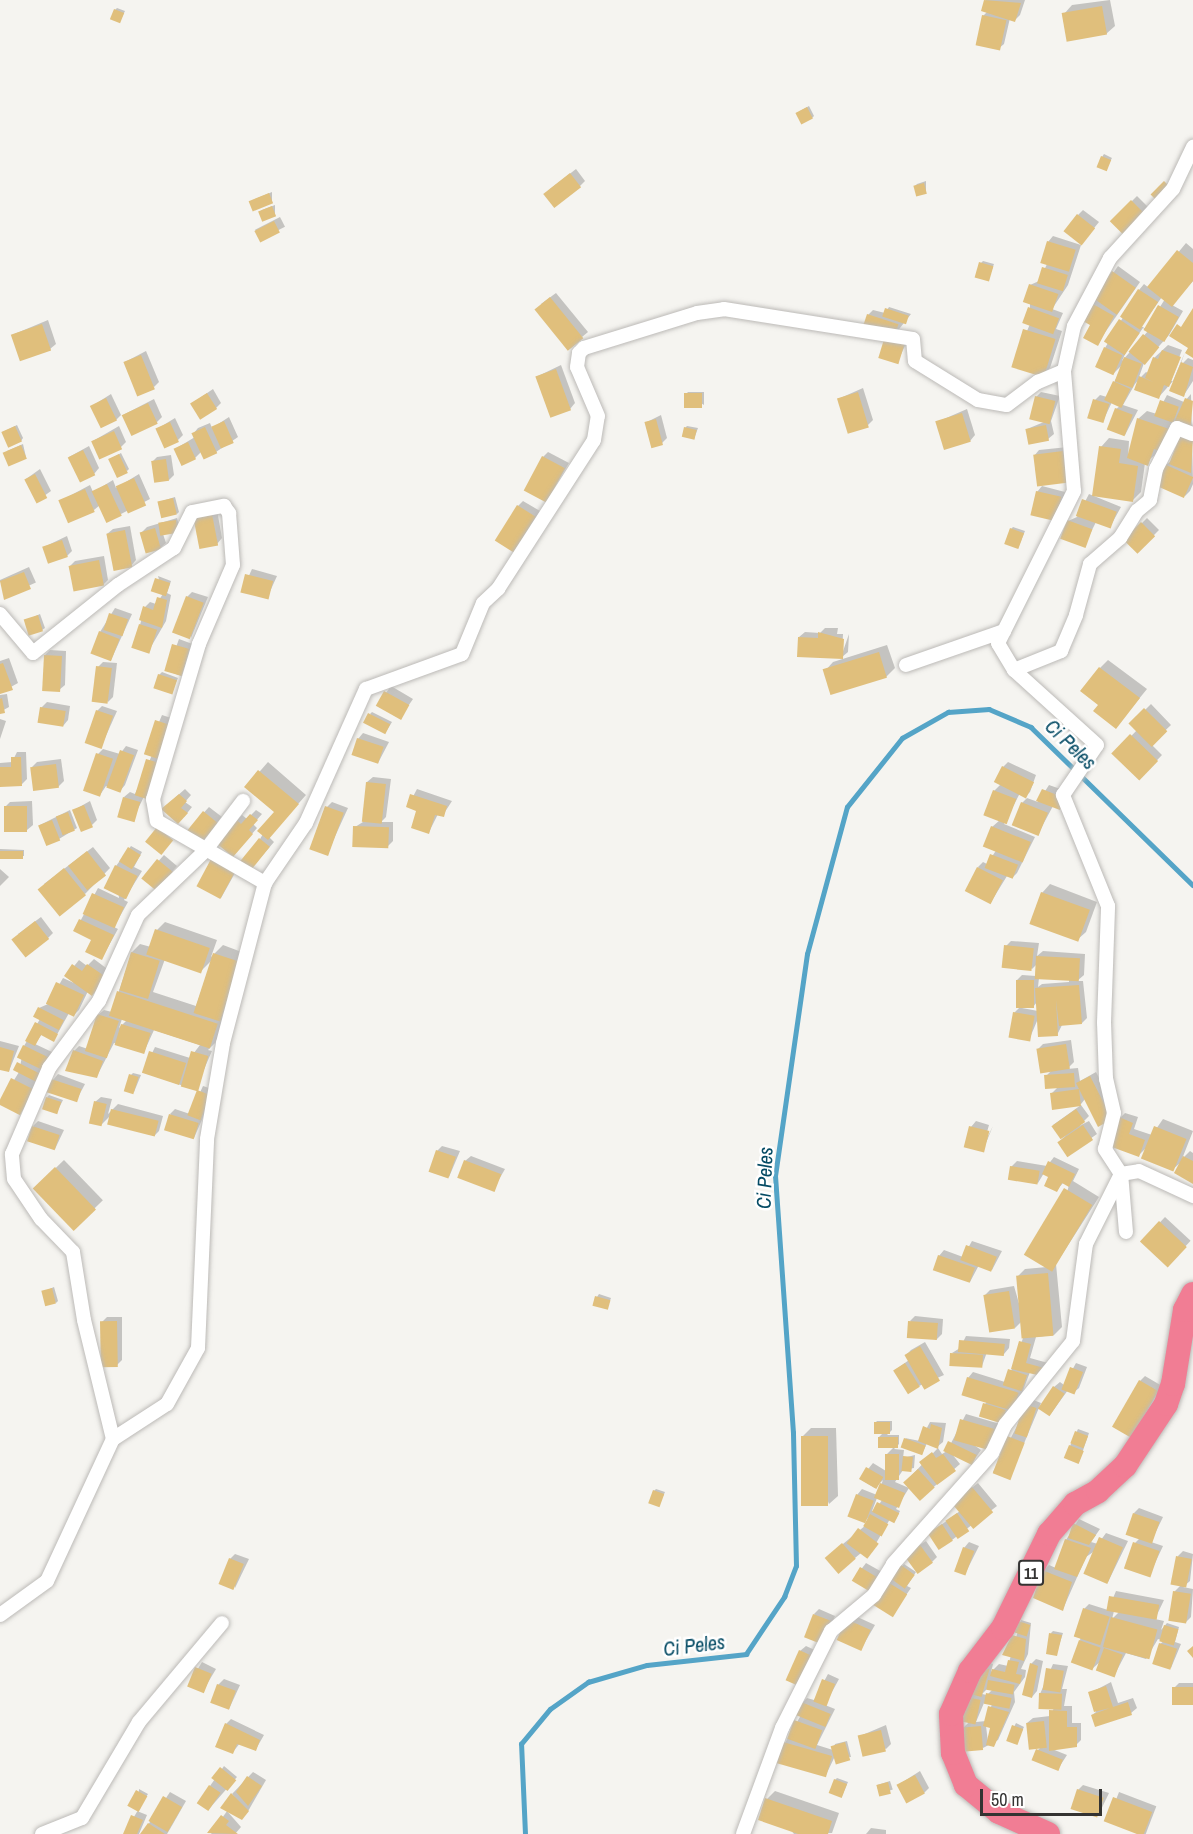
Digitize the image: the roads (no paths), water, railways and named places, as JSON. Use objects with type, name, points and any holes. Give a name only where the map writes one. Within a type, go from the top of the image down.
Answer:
[{"type":"highway","name":"11","points":[[1048,1834],[999,1812],[966,1785],[953,1753],[951,1714],[970,1671],[1003,1628],[1049,1534],[1075,1504],[1098,1491],[1125,1466],[1166,1404],[1173,1384],[1185,1310],[1193,1294]]},
{"type":"street","points":[[1126,1232],[1121,1174],[1105,1149],[1114,1113],[1106,1079],[1104,1023],[1108,906],[1064,790],[1093,756],[1096,743],[1014,670],[998,647],[1074,491],[1064,371],[1074,326],[1096,279],[1117,248],[1173,189],[1193,147]]},
{"type":"street","points":[[0,1615],[47,1581],[113,1439],[167,1404],[198,1348],[207,1139],[223,1043],[265,883],[306,823],[366,689],[462,654],[483,603],[498,589],[594,440],[598,427],[596,405],[577,367],[576,360],[584,348],[696,313],[744,310],[913,339],[915,361],[978,400],[1007,405],[1038,382],[1064,371]]},
{"type":"street","points":[[1014,670],[1061,651],[1077,615],[1090,564],[1120,538],[1137,511],[1149,500],[1156,469],[1166,458],[1177,428],[1193,434]]},
{"type":"street","points":[[0,614],[33,653],[118,585],[174,548],[192,512],[224,506],[229,513],[233,565],[199,644],[153,799],[157,821],[205,851],[265,883]]},
{"type":"street","points":[[906,665],[1004,631]]},
{"type":"street","points":[[113,1439],[84,1320],[73,1252],[41,1219],[19,1186],[12,1154],[49,1068],[99,1000],[138,915],[205,851],[243,801]]},
{"type":"street","points":[[1121,1174],[1145,1173],[1193,1196]]},
{"type":"street","points":[[743,1834],[782,1728],[831,1631],[874,1595],[893,1564],[992,1453],[1005,1425],[1073,1341],[1086,1244],[1121,1174]]},
{"type":"street","points":[[42,1834],[82,1818],[139,1722],[222,1623]]},
{"type":"waterway","name":"Ci Peles","points":[[525,1834],[521,1744],[550,1709],[588,1682],[647,1665],[746,1654],[784,1597],[796,1566],[793,1433],[775,1176],[807,954],[847,807],[902,738],[948,712],[989,709],[1031,727],[1193,885]]}]
